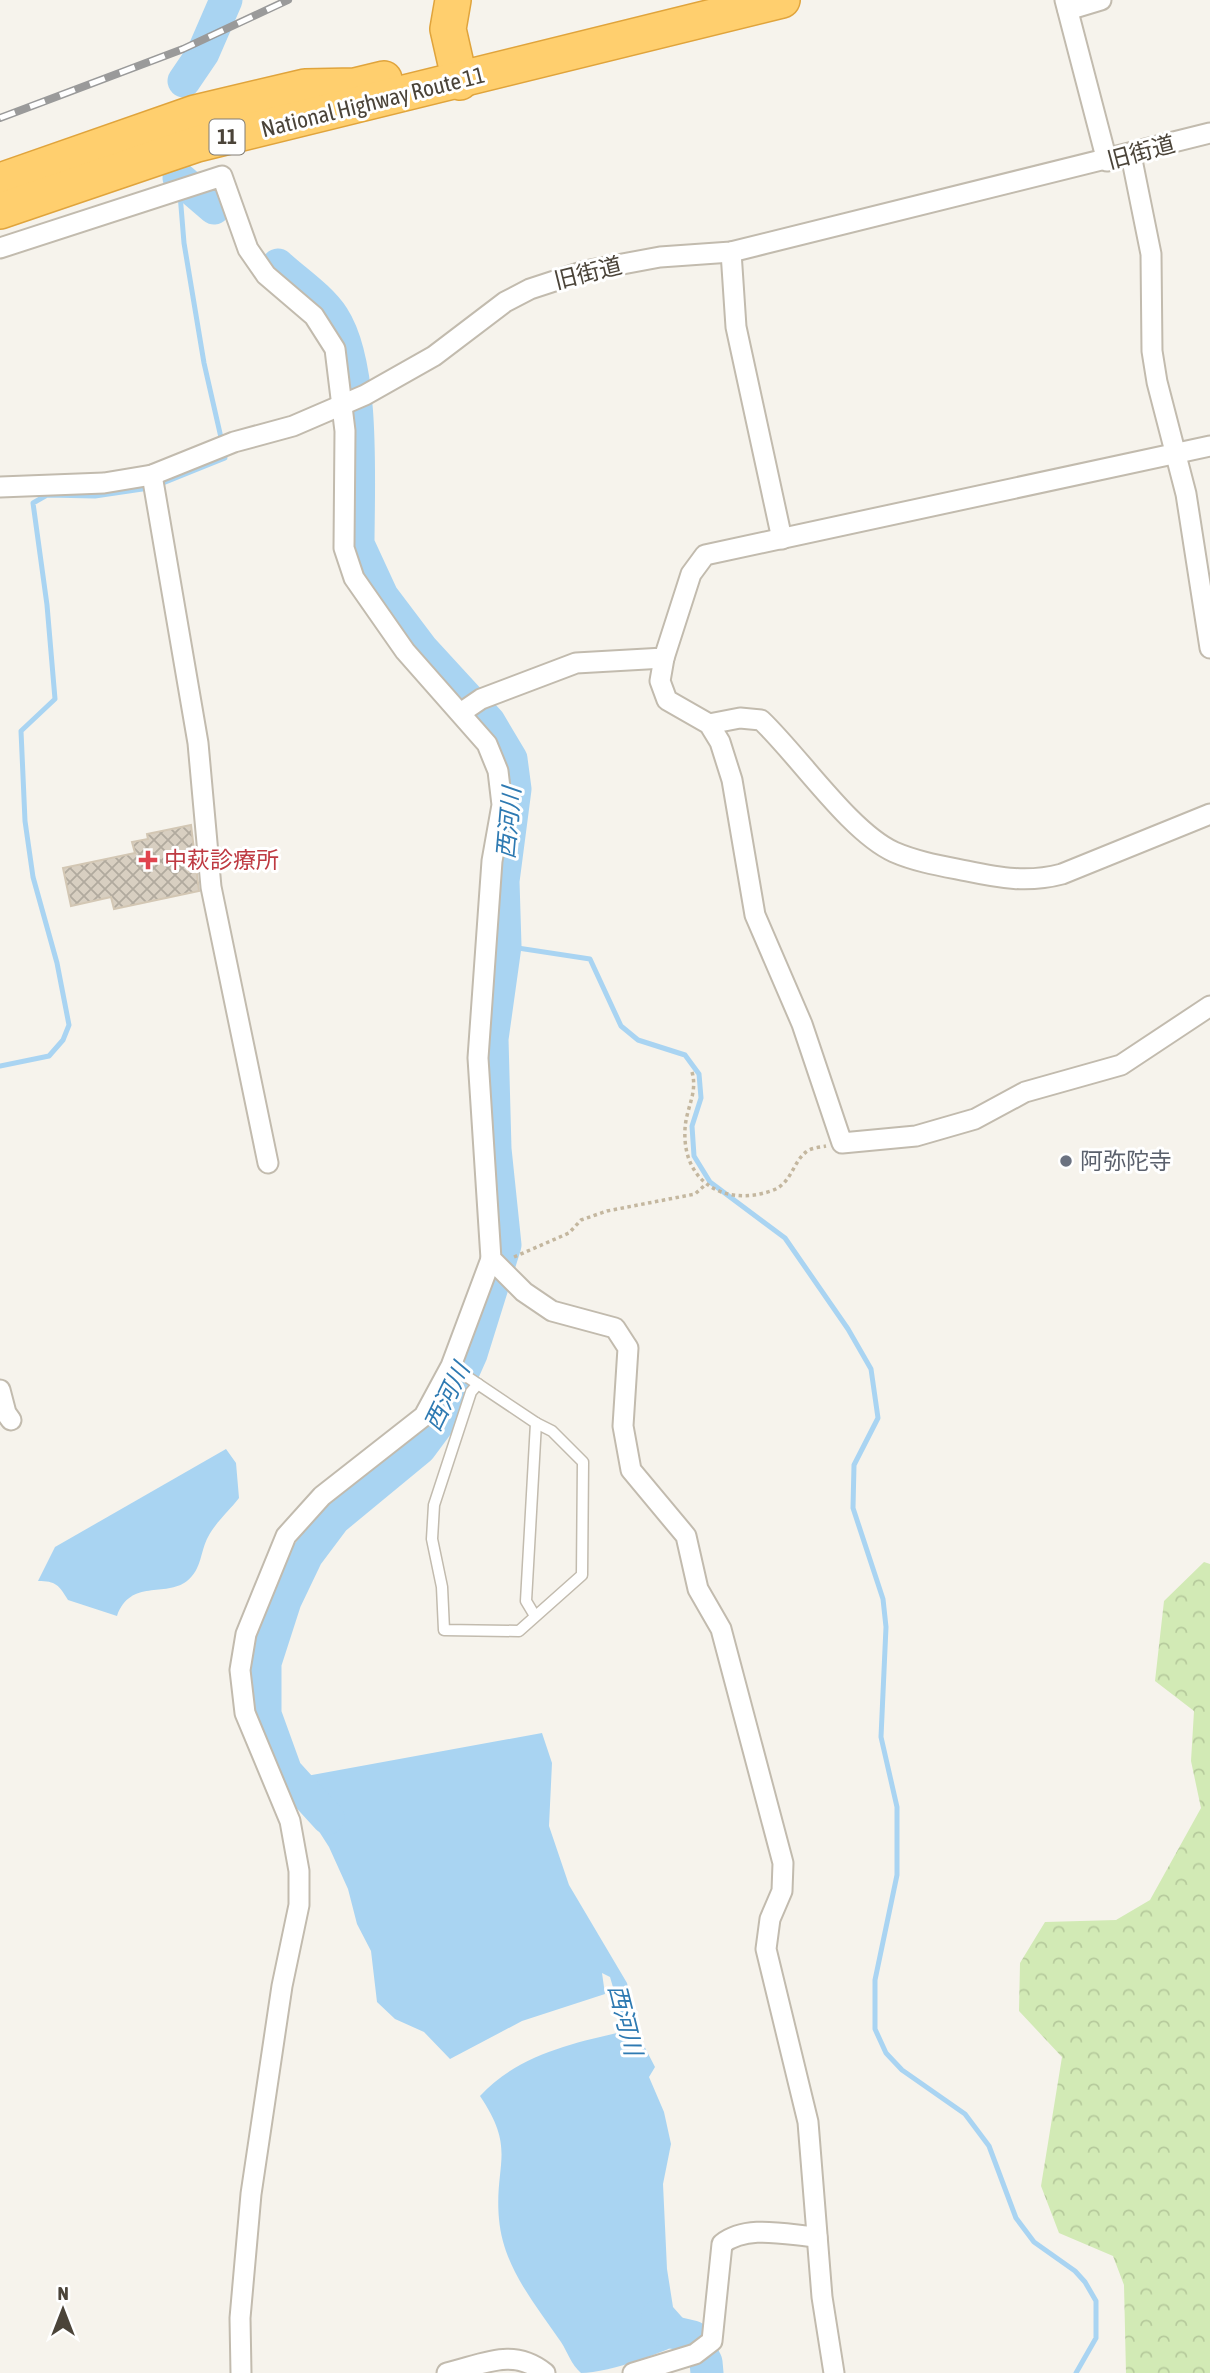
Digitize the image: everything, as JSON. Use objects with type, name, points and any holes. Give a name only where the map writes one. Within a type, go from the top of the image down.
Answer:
[{"type":"highway","points":[[453,0],[448,29],[457,73]]},
{"type":"highway","name":"National Highway Route 11","points":[[0,181],[195,113],[305,86],[355,86],[457,73],[588,48],[782,0]]},
{"type":"highway","name":"National Highway Route 11","points":[[0,211],[197,144],[457,73]]},
{"type":"street","points":[[1101,0],[1067,5],[1107,161]]},
{"type":"street","name":"旧街道","points":[[0,487],[153,483],[211,450],[293,426],[365,395],[434,356],[505,302],[530,289],[585,271],[648,259],[731,252],[1107,161],[1210,133]]},
{"type":"street","points":[[1131,155],[1151,254],[1152,351],[1186,494],[1210,648]]},
{"type":"street","points":[[0,248],[222,176],[248,249],[266,275],[314,316],[335,349],[344,404],[344,548],[354,578],[405,651],[470,707],[498,771],[502,805],[491,873],[478,1058],[496,1264],[454,1368],[424,1416],[322,1496],[286,1536],[246,1634],[240,1670],[245,1713],[290,1821],[299,1871],[299,1905],[282,1986],[251,2194],[240,2318],[241,2373]]},
{"type":"street","points":[[731,252],[736,327],[782,539]]},
{"type":"street","points":[[1210,446],[705,555],[691,574],[664,658],[660,681],[667,700],[709,724],[720,742],[732,780],[755,915],[802,1024],[842,1143],[916,1136],[975,1119],[1026,1092],[1121,1065],[1210,1006]]},
{"type":"street","points":[[153,483],[198,743],[211,887],[268,1163]]},
{"type":"street","points":[[470,707],[576,663],[664,658]]},
{"type":"street","points":[[709,724],[740,718],[761,720],[865,834],[892,851],[930,864],[1015,881],[1043,879],[1062,874],[1210,814]]},
{"type":"street","points":[[496,1264],[524,1292],[552,1311],[615,1328],[628,1348],[623,1426],[631,1470],[686,1536],[698,1588],[721,1629],[783,1864],[782,1891],[770,1919],[766,1949],[808,2122],[822,2297],[834,2373]]},
{"type":"street","points":[[0,1390],[6,1413],[11,1420]]},
{"type":"street","points":[[633,2373],[695,2354],[712,2341],[722,2244],[734,2234],[755,2232],[817,2237]]},
{"type":"street","points":[[447,2373],[509,2357],[530,2360],[545,2373]]},
{"type":"lane","points":[[454,1368],[552,1432],[583,1462],[582,1575],[519,1631],[444,1630],[442,1587],[432,1539],[434,1505],[471,1392],[478,1384]]},
{"type":"lane","points":[[535,1616],[526,1601],[536,1423]]},
{"type":"path","points":[[692,1072],[695,1084],[687,1113],[685,1151],[694,1170],[705,1185],[714,1191],[746,1196],[771,1191],[782,1186],[806,1152],[842,1143]]},
{"type":"path","points":[[496,1264],[569,1233],[581,1220],[607,1211],[695,1194],[705,1185]]},
{"type":"green space","points":[[1204,1562],[1210,1564],[1210,2373],[1126,2373],[1124,2285],[1113,2256],[1059,2233],[1041,2186],[1062,2057],[1019,2011],[1020,1963],[1045,1922],[1116,1920],[1150,1900],[1201,1808],[1191,1761],[1194,1711],[1155,1681],[1164,1601]]},
{"type":"water","points":[[226,1449],[236,1463],[239,1498],[211,1532],[198,1566],[187,1581],[178,1586],[131,1597],[123,1604],[117,1616],[68,1600],[56,1585],[38,1581],[55,1547]]},
{"type":"water","points":[[542,1733],[552,1763],[549,1826],[569,1885],[627,1983],[640,2038],[655,2067],[649,2077],[664,2112],[671,2144],[663,2184],[667,2269],[673,2307],[697,2334],[641,2360],[581,2373],[531,2299],[507,2253],[499,2219],[501,2144],[491,2115],[480,2096],[494,2082],[528,2061],[584,2041],[622,2032],[625,2028],[610,1977],[602,1973],[605,1994],[522,2021],[450,2059],[424,2032],[395,2019],[377,2002],[371,1951],[357,1924],[348,1889],[329,1847],[313,1822],[305,1816],[297,1785],[301,1777]]},
{"type":"building","name":"中萩診療所","points":[[191,825],[199,891],[114,909],[111,897],[71,906],[63,868],[135,853],[132,842],[148,839],[147,834]]},
{"type":"waterway","name":"西河川","points":[[184,81],[203,53],[226,0]]},
{"type":"waterway","name":"西河川","points":[[179,178],[214,208]]},
{"type":"waterway","points":[[180,194],[184,243],[204,363],[222,442]]},
{"type":"waterway","name":"西河川","points":[[278,265],[328,310],[343,338],[350,365],[358,427],[358,544],[382,596],[422,649],[489,722],[511,759],[515,789],[503,881],[505,946],[492,1039],[495,1149],[505,1245],[471,1354],[443,1417],[420,1448],[334,1519],[307,1555],[285,1601],[265,1663],[265,1714],[286,1772],[328,1818]]},
{"type":"waterway","points":[[158,485],[225,458],[224,452]]},
{"type":"waterway","points":[[0,1066],[49,1056],[63,1040],[69,1025],[57,963],[33,877],[25,821],[21,731],[55,699],[47,605],[33,503],[47,495],[95,496],[149,488]]},
{"type":"waterway","points":[[505,946],[590,959],[621,1026],[638,1040],[685,1055],[699,1074],[701,1098],[692,1126],[694,1156],[710,1182],[785,1238],[848,1329],[871,1369],[878,1418],[854,1465],[853,1508],[883,1599],[886,1627],[881,1737],[897,1807],[897,1875],[875,1980],[875,2029],[886,2053],[902,2070],[965,2114],[989,2146],[1016,2218],[1034,2242],[1075,2271],[1085,2282],[1096,2301],[1096,2338],[1076,2373]]},
{"type":"waterway","name":"西河川","points":[[658,2316],[663,2330],[693,2337],[706,2362],[707,2373]]},
{"type":"railway","points":[[0,118],[183,49],[288,0]]},
{"type":"place","name":"中萩診療所","points":[[148,860]]},
{"type":"place","name":"阿弥陀寺","points":[[1066,1161]]}]
